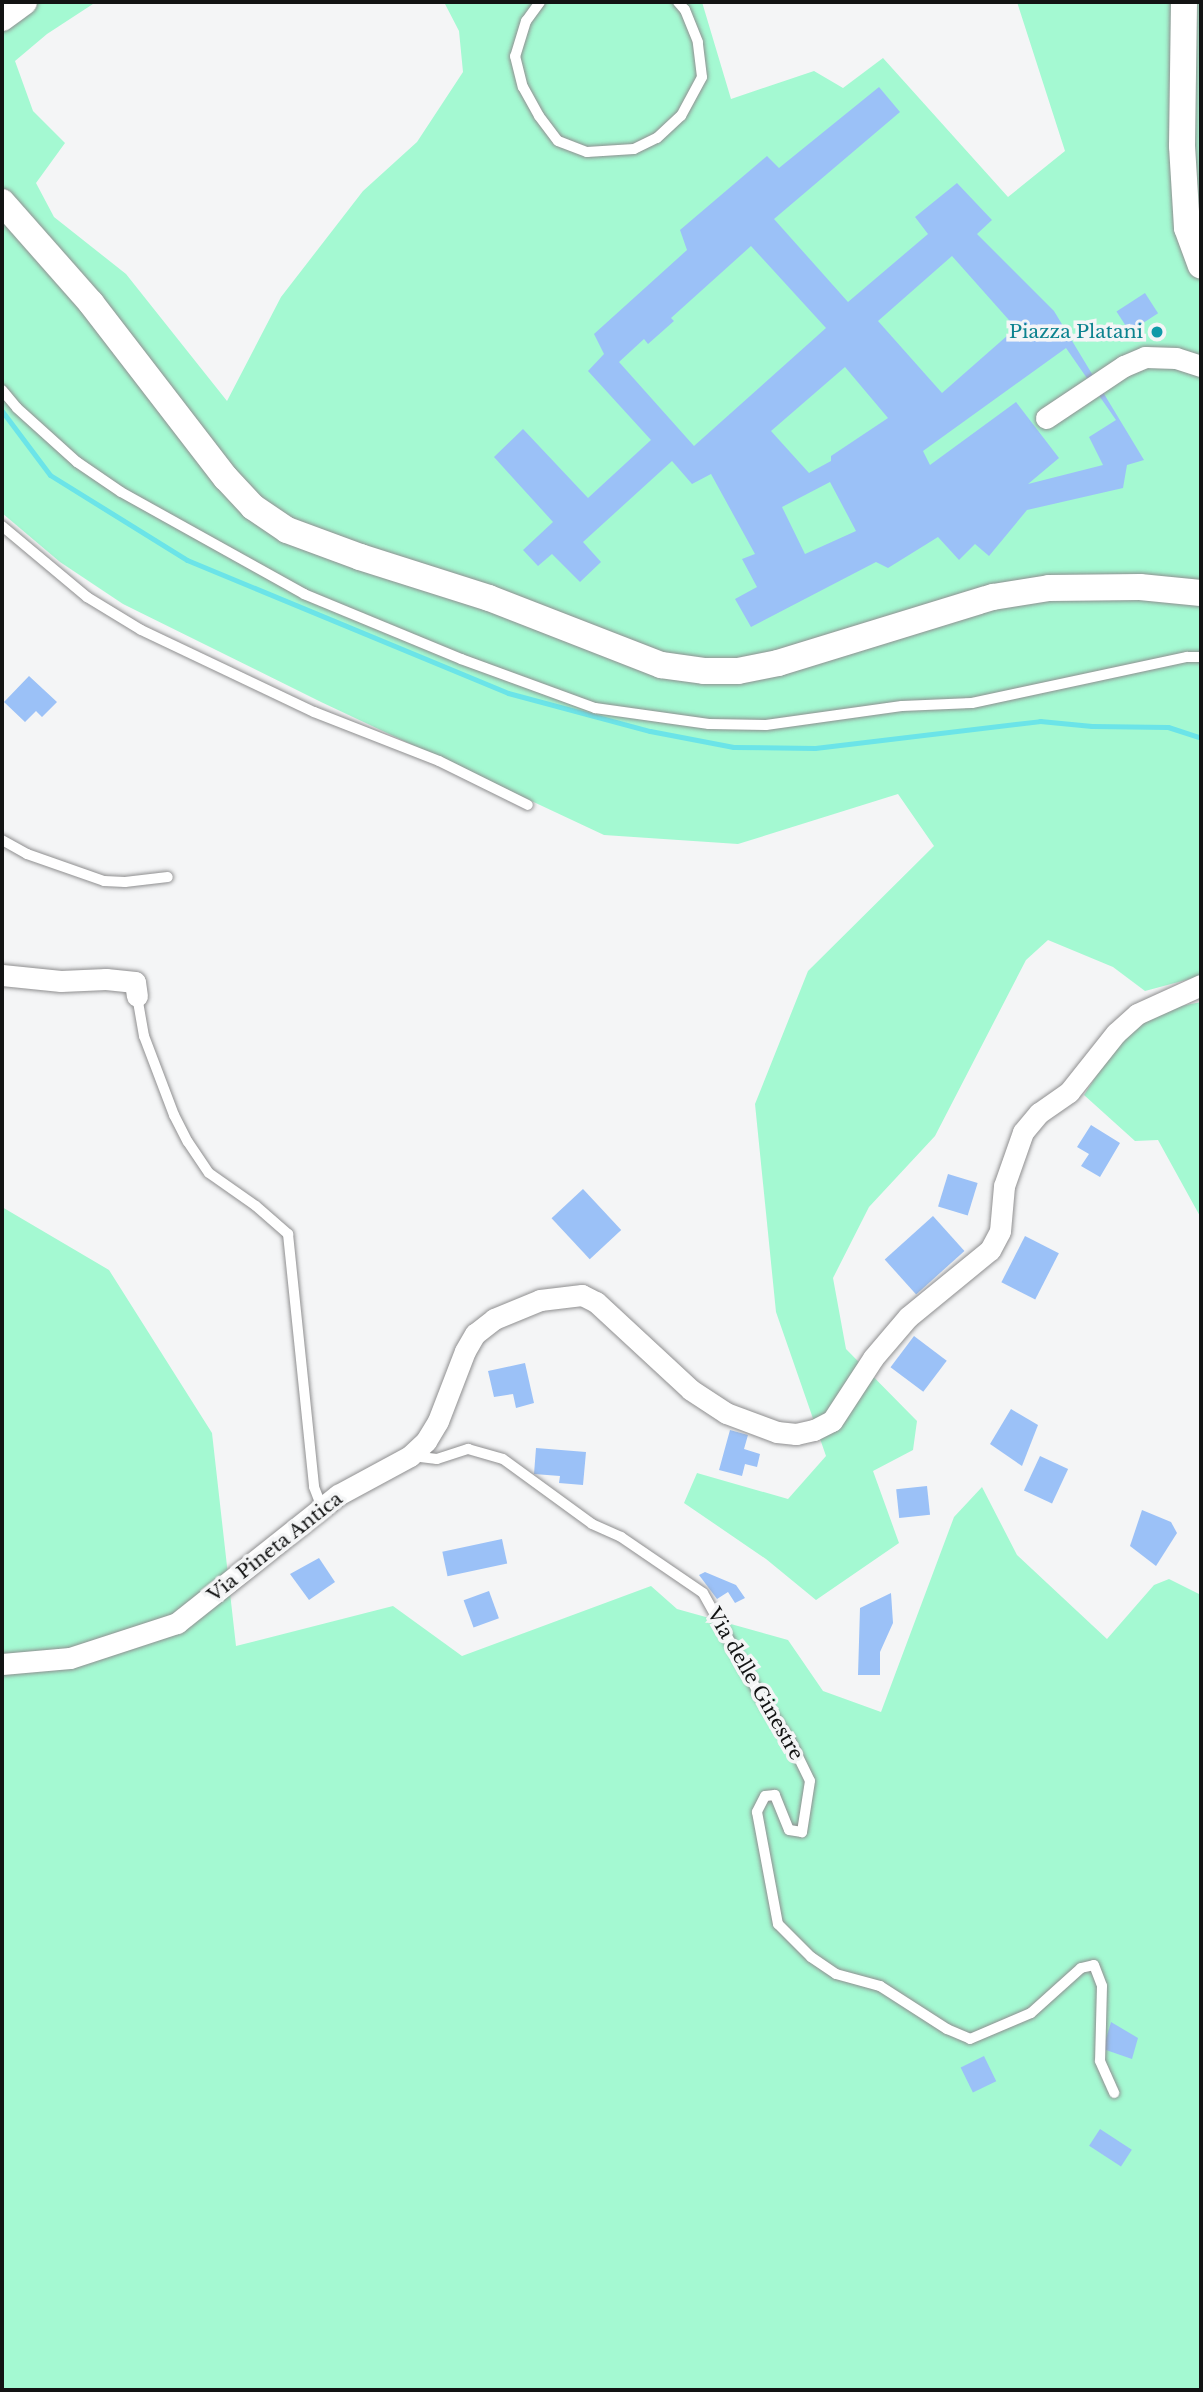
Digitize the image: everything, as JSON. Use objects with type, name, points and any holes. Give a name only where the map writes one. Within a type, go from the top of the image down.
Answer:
[{"type":"street","points":[[2,18],[24,2]]},
{"type":"street","points":[[1185,2],[1182,146],[1187,228],[1201,266]]},
{"type":"street","points":[[2,202],[91,303],[226,478],[253,507],[287,530],[360,557],[489,598],[661,665],[704,671],[738,671],[778,663],[993,597],[1049,588],[1140,587],[1201,593]]},
{"type":"street","points":[[1046,418],[1124,366],[1145,357],[1176,358],[1201,366]]},
{"type":"street","points":[[2,975],[61,981],[106,979],[135,982],[137,996]]},
{"type":"street","name":"Via Pineta Antica","points":[[2,1664],[70,1658],[177,1623],[338,1495],[410,1456],[426,1440],[438,1422],[465,1351],[475,1334],[516,1308],[561,1296],[582,1295],[596,1302],[691,1390],[726,1413],[777,1432],[796,1434],[814,1430],[832,1421],[873,1358],[908,1317],[990,1250],[1000,1231],[1004,1186],[1023,1132],[1039,1113],[1069,1092],[1116,1033],[1137,1014],[1201,985]]},
{"type":"lane","points":[[540,2],[526,21],[515,56],[523,87],[539,116],[558,141],[587,152],[634,149],[657,138],[681,117],[702,77],[698,42],[685,10],[678,2]]},
{"type":"lane","points":[[2,390],[17,408],[77,461],[121,492],[304,594],[461,659],[595,708],[709,724],[766,725],[902,706],[972,703],[1188,657],[1201,657]]},
{"type":"lane","points":[[2,526],[87,597],[141,630],[324,716],[439,761],[528,805]]},
{"type":"lane","points":[[2,840],[27,854],[104,881],[125,882],[168,877]]},
{"type":"lane","points":[[137,996],[145,1036],[170,1104],[188,1142],[209,1173],[256,1206],[288,1234],[314,1486],[322,1508]]},
{"type":"lane","name":"Via delle Ginestre","points":[[410,1456],[437,1459],[468,1449],[503,1460],[592,1524],[621,1537],[703,1593],[761,1698],[791,1742],[810,1781],[802,1832],[789,1830],[775,1795],[765,1796],[757,1812],[778,1924],[811,1957],[836,1974],[880,1986],[947,2029],[970,2039],[1031,2013],[1081,1968],[1094,1965],[1102,1986],[1100,2061],[1114,2092]]},
{"type":"green space","points":[[2,2],[96,2],[47,34],[15,61],[33,111],[65,143],[36,183],[54,217],[126,274],[227,401],[281,297],[363,191],[417,142],[463,72],[459,31],[444,2],[702,2],[731,99],[814,71],[843,88],[883,58],[1008,197],[1065,151],[1017,2],[1201,2],[1201,976],[1145,991],[1113,967],[1048,940],[1026,960],[935,1136],[869,1207],[833,1278],[846,1349],[917,1421],[913,1450],[873,1471],[899,1543],[816,1600],[766,1559],[684,1503],[697,1473],[788,1499],[826,1456],[776,1312],[755,1104],[808,971],[934,846],[898,794],[738,844],[604,835],[321,702],[123,604],[60,562],[2,513]]},
{"type":"green space","points":[[1201,1002],[1201,1218],[1158,1140],[1135,1141],[1084,1095],[1117,1044],[1147,1021],[1181,1006]]},
{"type":"green space","points":[[2,1207],[109,1270],[212,1433],[236,1646],[393,1606],[462,1656],[651,1586],[677,1609],[788,1640],[823,1691],[881,1712],[954,1517],[982,1487],[1017,1555],[1107,1639],[1154,1585],[1169,1579],[1201,1595],[1201,2390],[2,2390]]},
{"type":"building","points":[[879,87],[900,112],[774,219],[848,302],[928,234],[915,217],[957,183],[992,220],[977,234],[1054,311],[1144,460],[1127,465],[1123,488],[1027,510],[989,556],[975,544],[959,560],[938,537],[888,568],[876,562],[751,627],[735,599],[757,587],[742,559],[755,554],[711,474],[692,484],[672,461],[583,542],[601,562],[580,582],[552,554],[538,566],[523,550],[553,522],[494,457],[523,429],[588,498],[651,440],[588,371],[604,354],[594,334],[687,250],[680,230],[767,156],[779,168]],"holes":[[[751,246],[826,328],[694,446],[619,362],[644,339],[648,344],[674,321],[671,318]],[[952,256],[1016,328],[942,393],[878,321]],[[1066,348],[1116,420],[1089,437],[1103,465],[1028,484],[1059,458],[1016,402],[930,465],[923,451]],[[845,367],[888,418],[831,456],[831,461],[809,473],[771,431]],[[830,482],[856,531],[805,554],[782,507]]]},
{"type":"building","points":[[1145,293],[1158,313],[1130,332],[1116,312]]},
{"type":"building","points":[[29,676],[57,702],[42,717],[36,711],[25,722],[4,702]]},
{"type":"building","points":[[1091,1125],[1120,1143],[1100,1177],[1081,1166],[1089,1154],[1077,1147]]},
{"type":"building","points":[[948,1174],[978,1183],[968,1216],[938,1207]]},
{"type":"building","points":[[583,1189],[621,1230],[590,1259],[552,1218]]},
{"type":"building","points":[[933,1216],[964,1251],[916,1294],[885,1259]]},
{"type":"building","points":[[1025,1236],[1059,1253],[1035,1300],[1001,1282]]},
{"type":"building","points":[[914,1336],[947,1361],[923,1392],[891,1367]]},
{"type":"building","points":[[525,1363],[534,1403],[516,1408],[513,1394],[494,1397],[488,1371]]},
{"type":"building","points":[[1011,1409],[1038,1425],[1022,1466],[990,1444]]},
{"type":"building","points":[[730,1430],[748,1435],[744,1449],[760,1454],[757,1467],[745,1464],[742,1476],[719,1470]]},
{"type":"building","points":[[536,1448],[586,1452],[583,1485],[559,1483],[560,1476],[534,1474]]},
{"type":"building","points":[[1040,1456],[1068,1469],[1052,1504],[1024,1490]]},
{"type":"building","points":[[927,1486],[930,1515],[899,1518],[896,1489]]},
{"type":"building","points":[[1142,1510],[1171,1522],[1177,1533],[1156,1566],[1130,1546]]},
{"type":"building","points":[[502,1539],[507,1563],[448,1576],[442,1552]]},
{"type":"building","points":[[319,1558],[335,1582],[309,1600],[290,1574]]},
{"type":"building","points":[[705,1572],[736,1585],[745,1598],[735,1603],[728,1592],[717,1599],[699,1575]]},
{"type":"building","points":[[489,1591],[499,1618],[474,1627],[464,1600]]},
{"type":"building","points":[[891,1593],[893,1623],[880,1652],[880,1675],[858,1675],[860,1608]]},
{"type":"building","points":[[1111,2022],[1138,2038],[1132,2059],[1103,2049]]},
{"type":"building","points":[[984,2056],[996,2081],[973,2093],[961,2067]]},
{"type":"building","points":[[1100,2129],[1132,2150],[1121,2166],[1089,2146]]},
{"type":"waterway","points":[[2,411],[50,475],[187,560],[508,693],[650,731],[733,747],[815,748],[1040,721],[1092,726],[1168,727],[1201,738]]},
{"type":"place","name":"Piazza Platani","points":[[1157,332]]}]
